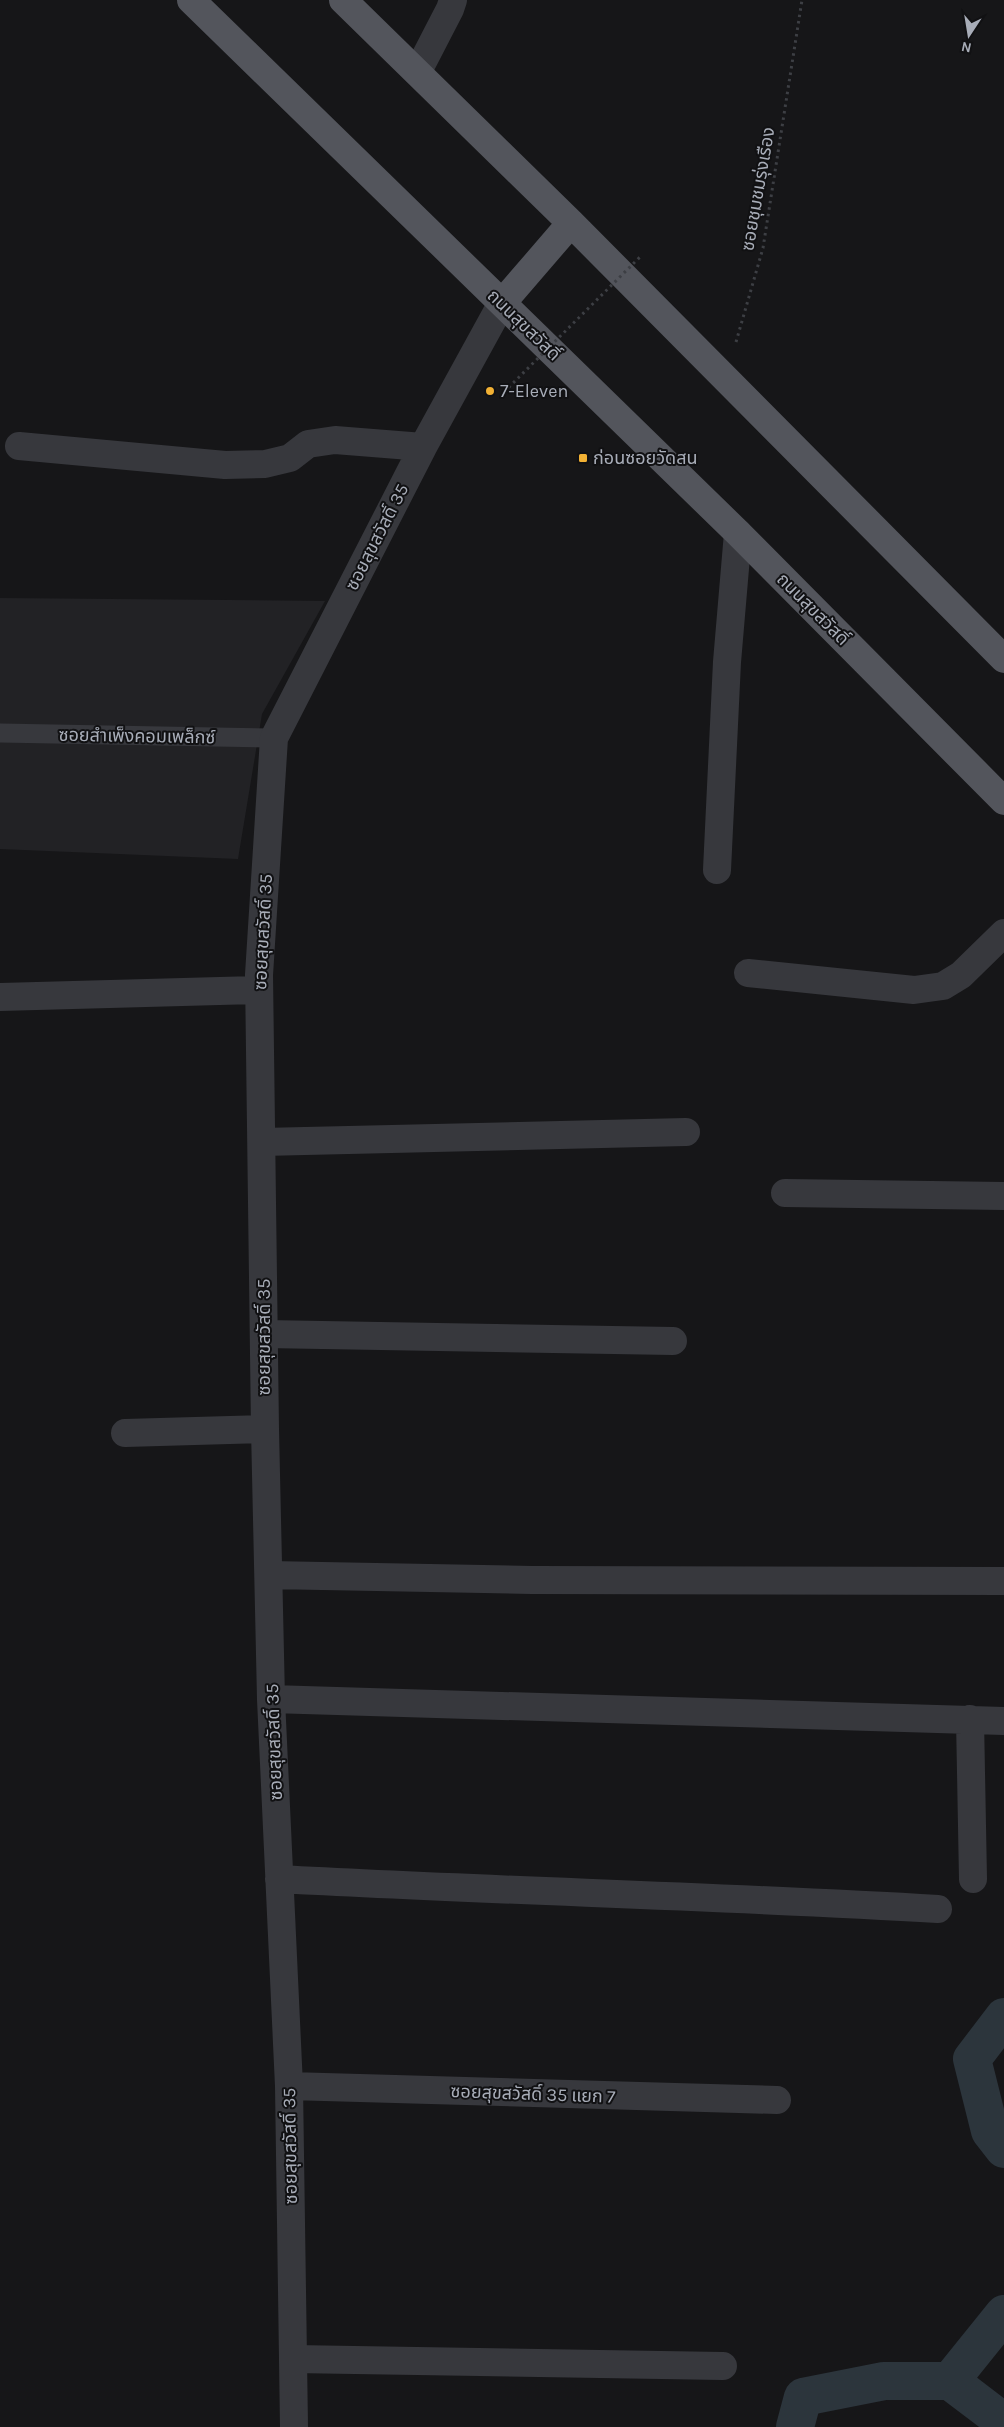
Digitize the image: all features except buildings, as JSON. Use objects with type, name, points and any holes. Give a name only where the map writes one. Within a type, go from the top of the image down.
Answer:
[{"type":"main road","name":"ถนนสุขสวัสดิ์","points":[[191,0],[738,533],[1004,801]]},
{"type":"main road","points":[[343,0],[418,71],[571,223],[1004,659]]},
{"type":"main road","points":[[502,303],[571,223]]},
{"type":"street","points":[[418,71],[453,0]]},
{"type":"street","name":"ซอยสุขสวัสดิ์ 35","points":[[294,2427],[289,2086],[271,1699],[259,990],[274,738],[423,447],[502,303]]},
{"type":"street","points":[[19,446],[225,465],[265,464],[290,458],[308,444],[335,440],[423,447]]},
{"type":"street","points":[[717,870],[727,662],[738,533]]},
{"type":"street","points":[[748,974],[914,990],[943,986],[961,975],[1004,933]]},
{"type":"street","points":[[0,997],[259,990]]},
{"type":"street","points":[[262,1142],[686,1132]]},
{"type":"street","points":[[785,1193],[1004,1196]]},
{"type":"street","points":[[265,1334],[673,1341]]},
{"type":"street","points":[[125,1433],[265,1429]]},
{"type":"street","points":[[269,1575],[532,1580],[1004,1580]]},
{"type":"street","points":[[271,1699],[1004,1721]]},
{"type":"street","points":[[970,1719],[973,1879]]},
{"type":"street","points":[[280,1879],[545,1892],[763,1898],[938,1909]]},
{"type":"street","name":"ซอยสุขสวัสดิ์ 35 แยก 7","points":[[289,2086],[777,2100]]},
{"type":"street","points":[[293,2359],[723,2366]]},
{"type":"lane","name":"ซอยสำเพ็งคอมเพล็กซ์","points":[[0,733],[274,738]]},
{"type":"path","name":"ซอยชุมชมรุ่งเรือง","points":[[725,378],[763,248],[802,0]]},
{"type":"path","points":[[504,392],[642,255]]},
{"type":"shaded area","points":[[0,598],[325,601],[262,714],[238,859],[0,849]]},
{"type":"waterway","points":[[1004,2017],[972,2059],[990,2131],[1004,2149]]},
{"type":"waterway","points":[[950,2381],[1004,2314]]},
{"type":"waterway","points":[[795,2427],[803,2397],[884,2381],[950,2381]]},
{"type":"waterway","points":[[950,2381],[1004,2422]]},
{"type":"place","name":"7-Eleven","points":[[490,391]]},
{"type":"place","name":"ก่อนซอยวัดสน","points":[[583,458]]}]
